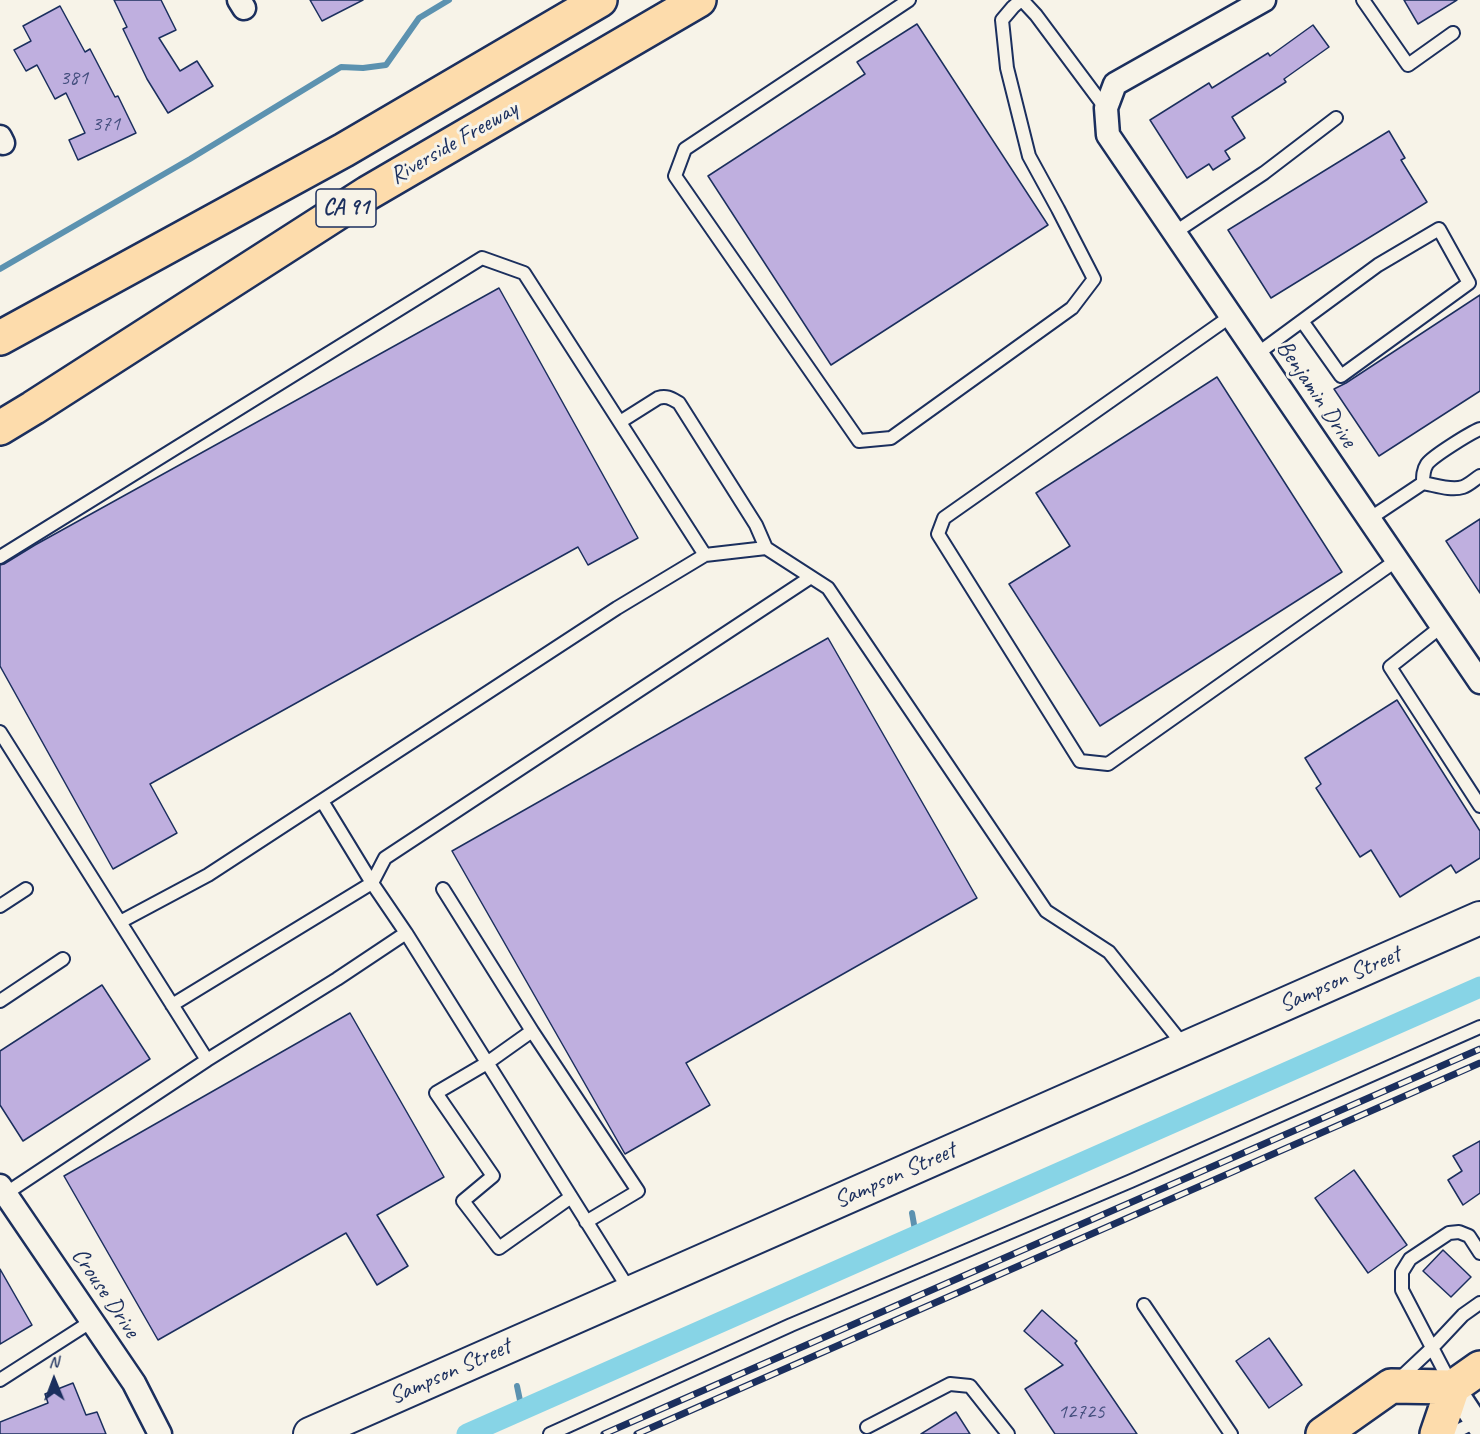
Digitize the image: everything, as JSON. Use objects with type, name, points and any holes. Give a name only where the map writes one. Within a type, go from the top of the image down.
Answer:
[{"type":"main road","name":"Riverside Freeway","points":[[0,338],[344,150],[600,0]]},
{"type":"main road","name":"Riverside Freeway","points":[[0,428],[368,194],[699,0]]},
{"type":"main road","points":[[1323,1434],[1391,1386],[1453,1387],[1480,1368]]},
{"type":"main road","points":[[1437,1434],[1453,1387]]},
{"type":"street","points":[[1106,109],[1115,84],[1264,0]]},
{"type":"street","name":"Benjamin Drive","points":[[1106,109],[1108,135],[1442,626],[1477,670]]},
{"type":"street","name":"Sampson Street","points":[[310,1434],[1480,918]]},
{"type":"street","name":"Crouse Drive","points":[[3,1190],[134,1383],[160,1434]]},
{"type":"street","points":[[1453,1387],[1479,1423]]},
{"type":"lane","points":[[909,0],[685,149],[675,176],[859,441],[891,438],[1072,308],[1094,279],[1029,156],[1007,68],[1002,20],[1013,7],[1022,0],[1036,15],[1106,109]]},
{"type":"lane","points":[[1363,0],[1408,64],[1453,33]]},
{"type":"lane","points":[[1174,233],[1264,173],[1336,118]]},
{"type":"lane","points":[[1257,354],[1378,265],[1439,229],[1469,283],[1341,376],[1302,321]]},
{"type":"lane","points":[[0,557],[482,258],[524,273],[705,555]]},
{"type":"lane","points":[[1231,316],[944,518],[938,534],[1080,761],[1108,764],[1397,560]]},
{"type":"lane","points":[[620,422],[664,396],[679,404],[756,525],[766,548],[828,588],[1046,911],[1109,952],[1185,1047]]},
{"type":"lane","points":[[1423,483],[1423,471],[1428,462],[1471,432],[1480,429]]},
{"type":"lane","points":[[1369,519],[1423,483],[1457,488],[1465,486],[1480,476]]},
{"type":"lane","points":[[120,922],[208,875],[617,608],[705,555],[766,548]]},
{"type":"lane","points":[[172,1005],[372,883],[385,858],[811,577]]},
{"type":"lane","points":[[1442,626],[1390,667],[1480,806]]},
{"type":"lane","points":[[0,732],[207,1060]]},
{"type":"lane","points":[[322,801],[630,1292]]},
{"type":"lane","points":[[0,906],[26,889]]},
{"type":"lane","points":[[443,889],[532,1031],[638,1191],[586,1222]]},
{"type":"lane","points":[[3,1190],[406,933]]},
{"type":"lane","points":[[0,1001],[63,959]]},
{"type":"lane","points":[[550,1434],[791,1325],[1131,1181],[1480,1028]]},
{"type":"lane","points":[[532,1031],[487,1063],[436,1094],[492,1176],[463,1201],[499,1248],[571,1197]]},
{"type":"lane","points":[[1453,1387],[1402,1290],[1402,1272],[1410,1258],[1449,1233],[1459,1232],[1478,1245]]},
{"type":"lane","points":[[1391,1386],[1463,1315],[1480,1304]]},
{"type":"lane","points":[[1144,1305],[1232,1434]]},
{"type":"lane","points":[[0,1380],[92,1321]]},
{"type":"lane","points":[[867,1427],[950,1384],[970,1386],[1008,1434]]},
{"type":"lane","points":[[1451,1434],[1479,1423]]},
{"type":"building","points":[[114,0],[161,0],[176,30],[159,38],[180,71],[197,61],[213,86],[168,113],[147,79],[123,29],[127,27]]},
{"type":"building","points":[[310,0],[363,0],[322,21]]},
{"type":"building","points":[[1404,0],[1457,0],[1418,24]]},
{"type":"building","points":[[60,6],[85,52],[90,49],[115,97],[118,96],[136,133],[78,160],[69,140],[85,133],[66,93],[55,99],[37,65],[26,71],[14,50],[31,41],[23,26]]},
{"type":"building","points":[[917,24],[1048,225],[831,365],[708,176],[865,74],[857,62]]},
{"type":"building","points":[[1313,25],[1329,47],[1284,79],[1286,82],[1232,117],[1245,138],[1225,151],[1230,159],[1213,170],[1209,164],[1187,178],[1150,120],[1209,83],[1212,88],[1268,53],[1270,56]]},
{"type":"building","points":[[1389,131],[1405,158],[1401,160],[1427,202],[1271,298],[1228,230]]},
{"type":"building","points":[[499,288],[638,538],[588,565],[578,547],[150,784],[177,833],[113,869],[0,666],[0,565]]},
{"type":"building","points":[[1480,295],[1480,391],[1379,456],[1334,389]]},
{"type":"building","points":[[1217,377],[1342,572],[1100,726],[1009,584],[1070,546],[1036,493]]},
{"type":"building","points":[[1480,519],[1480,593],[1446,541]]},
{"type":"building","points":[[828,638],[977,898],[686,1063],[710,1105],[625,1154],[452,851]]},
{"type":"building","points":[[1397,700],[1480,831],[1480,858],[1456,873],[1451,865],[1400,897],[1371,850],[1360,857],[1316,788],[1321,784],[1305,758]]},
{"type":"building","points":[[102,985],[150,1059],[23,1141],[0,1105],[0,1051]]},
{"type":"building","points":[[350,1013],[444,1177],[377,1215],[408,1266],[377,1285],[346,1233],[158,1340],[64,1176]]},
{"type":"building","points":[[1480,1141],[1480,1193],[1463,1205],[1448,1180],[1462,1171],[1453,1156]]},
{"type":"building","points":[[1354,1170],[1407,1245],[1368,1273],[1315,1198]]},
{"type":"building","points":[[1443,1250],[1471,1277],[1451,1297],[1423,1271]]},
{"type":"building","points":[[0,1269],[32,1325],[0,1344]]},
{"type":"building","points":[[1042,1310],[1077,1341],[1075,1343],[1137,1434],[1055,1434],[1025,1389],[1063,1365],[1024,1331]]},
{"type":"building","points":[[1269,1338],[1302,1385],[1269,1408],[1236,1361]]},
{"type":"building","points":[[73,1383],[86,1415],[97,1412],[106,1434],[0,1434],[0,1422],[48,1403],[45,1394]]},
{"type":"building","points":[[956,1412],[970,1434],[921,1434]]},
{"type":"waterway","points":[[0,269],[190,159],[341,67],[363,68],[386,65],[419,18],[449,0]]},
{"type":"waterway","points":[[467,1434],[1480,987]]},
{"type":"waterway","points":[[912,1213],[916,1236]]},
{"type":"waterway","points":[[517,1386],[522,1410]]},
{"type":"railway","points":[[604,1434],[1480,1049]]},
{"type":"railway","points":[[637,1434],[1480,1063]]}]
